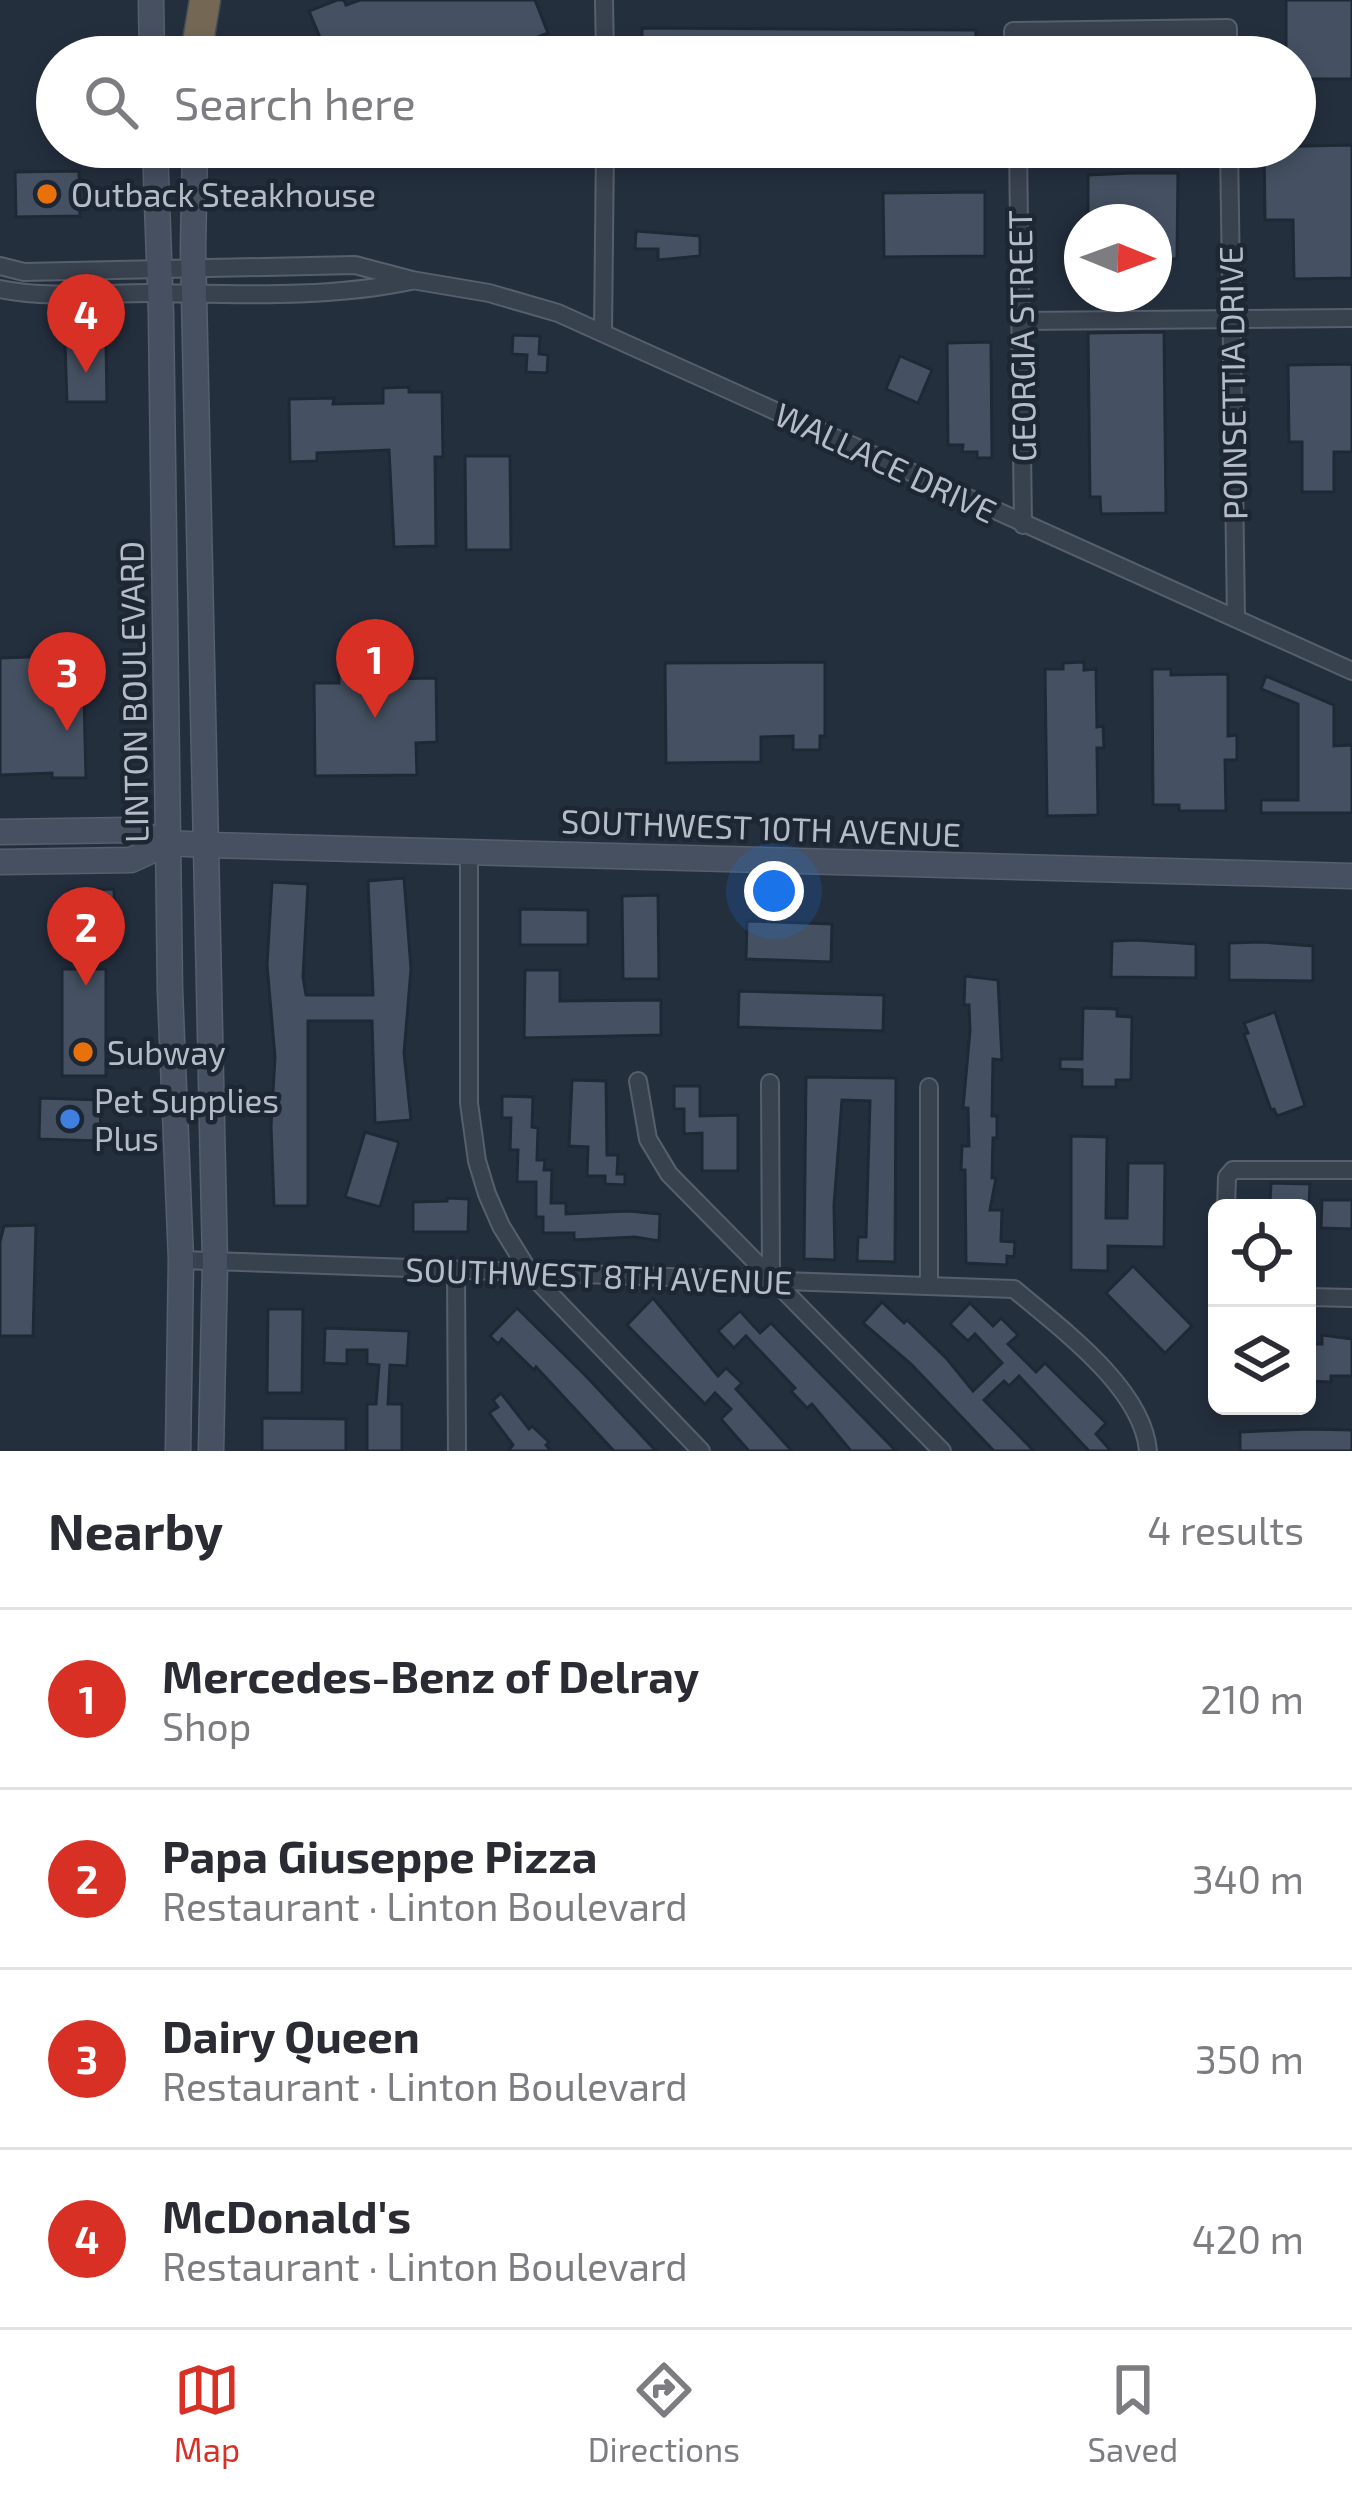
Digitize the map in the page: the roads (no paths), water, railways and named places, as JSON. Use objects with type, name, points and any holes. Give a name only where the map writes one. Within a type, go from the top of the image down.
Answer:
[{"type":"highway","points":[[198,36],[201,0]]},
{"type":"main road","points":[[151,0],[152,36]]},
{"type":"main road","name":"LINTON BOULEVARD","points":[[156,168],[181,1260],[178,1451]]},
{"type":"main road","points":[[195,168],[215,1263],[211,1451]]},
{"type":"main road","name":"SOUTHWEST 10TH AVENUE","points":[[0,832],[130,830],[168,843],[207,845],[1352,876]]},
{"type":"main road","name":"SOUTHWEST 10TH AVENUE","points":[[0,862],[131,860],[168,843]]},
{"type":"street","points":[[604,0],[605,36]]},
{"type":"street","points":[[1012,36],[1012,31],[1228,28],[1228,36]]},
{"type":"street","points":[[603,333],[605,168]]},
{"type":"street","name":"GEORGIA STREET","points":[[1018,168],[1023,525]]},
{"type":"street","name":"POINSETTIA DRIVE","points":[[1229,168],[1236,618]]},
{"type":"street","points":[[0,266],[24,272],[160,281]]},
{"type":"street","name":"WALLACE DRIVE","points":[[160,281],[355,266],[527,304],[603,333],[1352,671]]},
{"type":"street","name":"WALLACE DRIVE","points":[[195,281],[278,295],[370,290],[412,280]]},
{"type":"street","points":[[0,289],[21,293],[160,281]]},
{"type":"street","points":[[1021,320],[1352,318]]},
{"type":"street","points":[[469,852],[472,1138],[487,1194],[530,1273],[700,1451]]},
{"type":"street","points":[[638,1081],[642,1119],[657,1157],[676,1183],[942,1451]]},
{"type":"street","points":[[770,1083],[771,1279]]},
{"type":"street","points":[[928,1286],[929,1088]]},
{"type":"street","points":[[1226,1199],[1227,1177],[1233,1170],[1352,1170]]},
{"type":"street","name":"SOUTHWEST 8TH AVENUE","points":[[181,1260],[1016,1291],[1079,1346],[1132,1403],[1147,1433],[1148,1451]]},
{"type":"street","points":[[456,1271],[456,1450]]},
{"type":"street","points":[[1316,1297],[1352,1298]]},
{"type":"place","name":"Outback Steakhouse","points":[[47,194]]},
{"type":"place","name":"McDonald's","points":[[86,373]]},
{"type":"place","name":"Mercedes-Benz of Delray","points":[[375,718]]},
{"type":"place","name":"Dairy Queen","points":[[67,731]]},
{"type":"place","name":"Papa Giuseppe Pizza","points":[[86,986]]},
{"type":"place","name":"Subway","points":[[83,1052]]},
{"type":"place","name":"Pet Supplies Plus","points":[[70,1119]]}]
